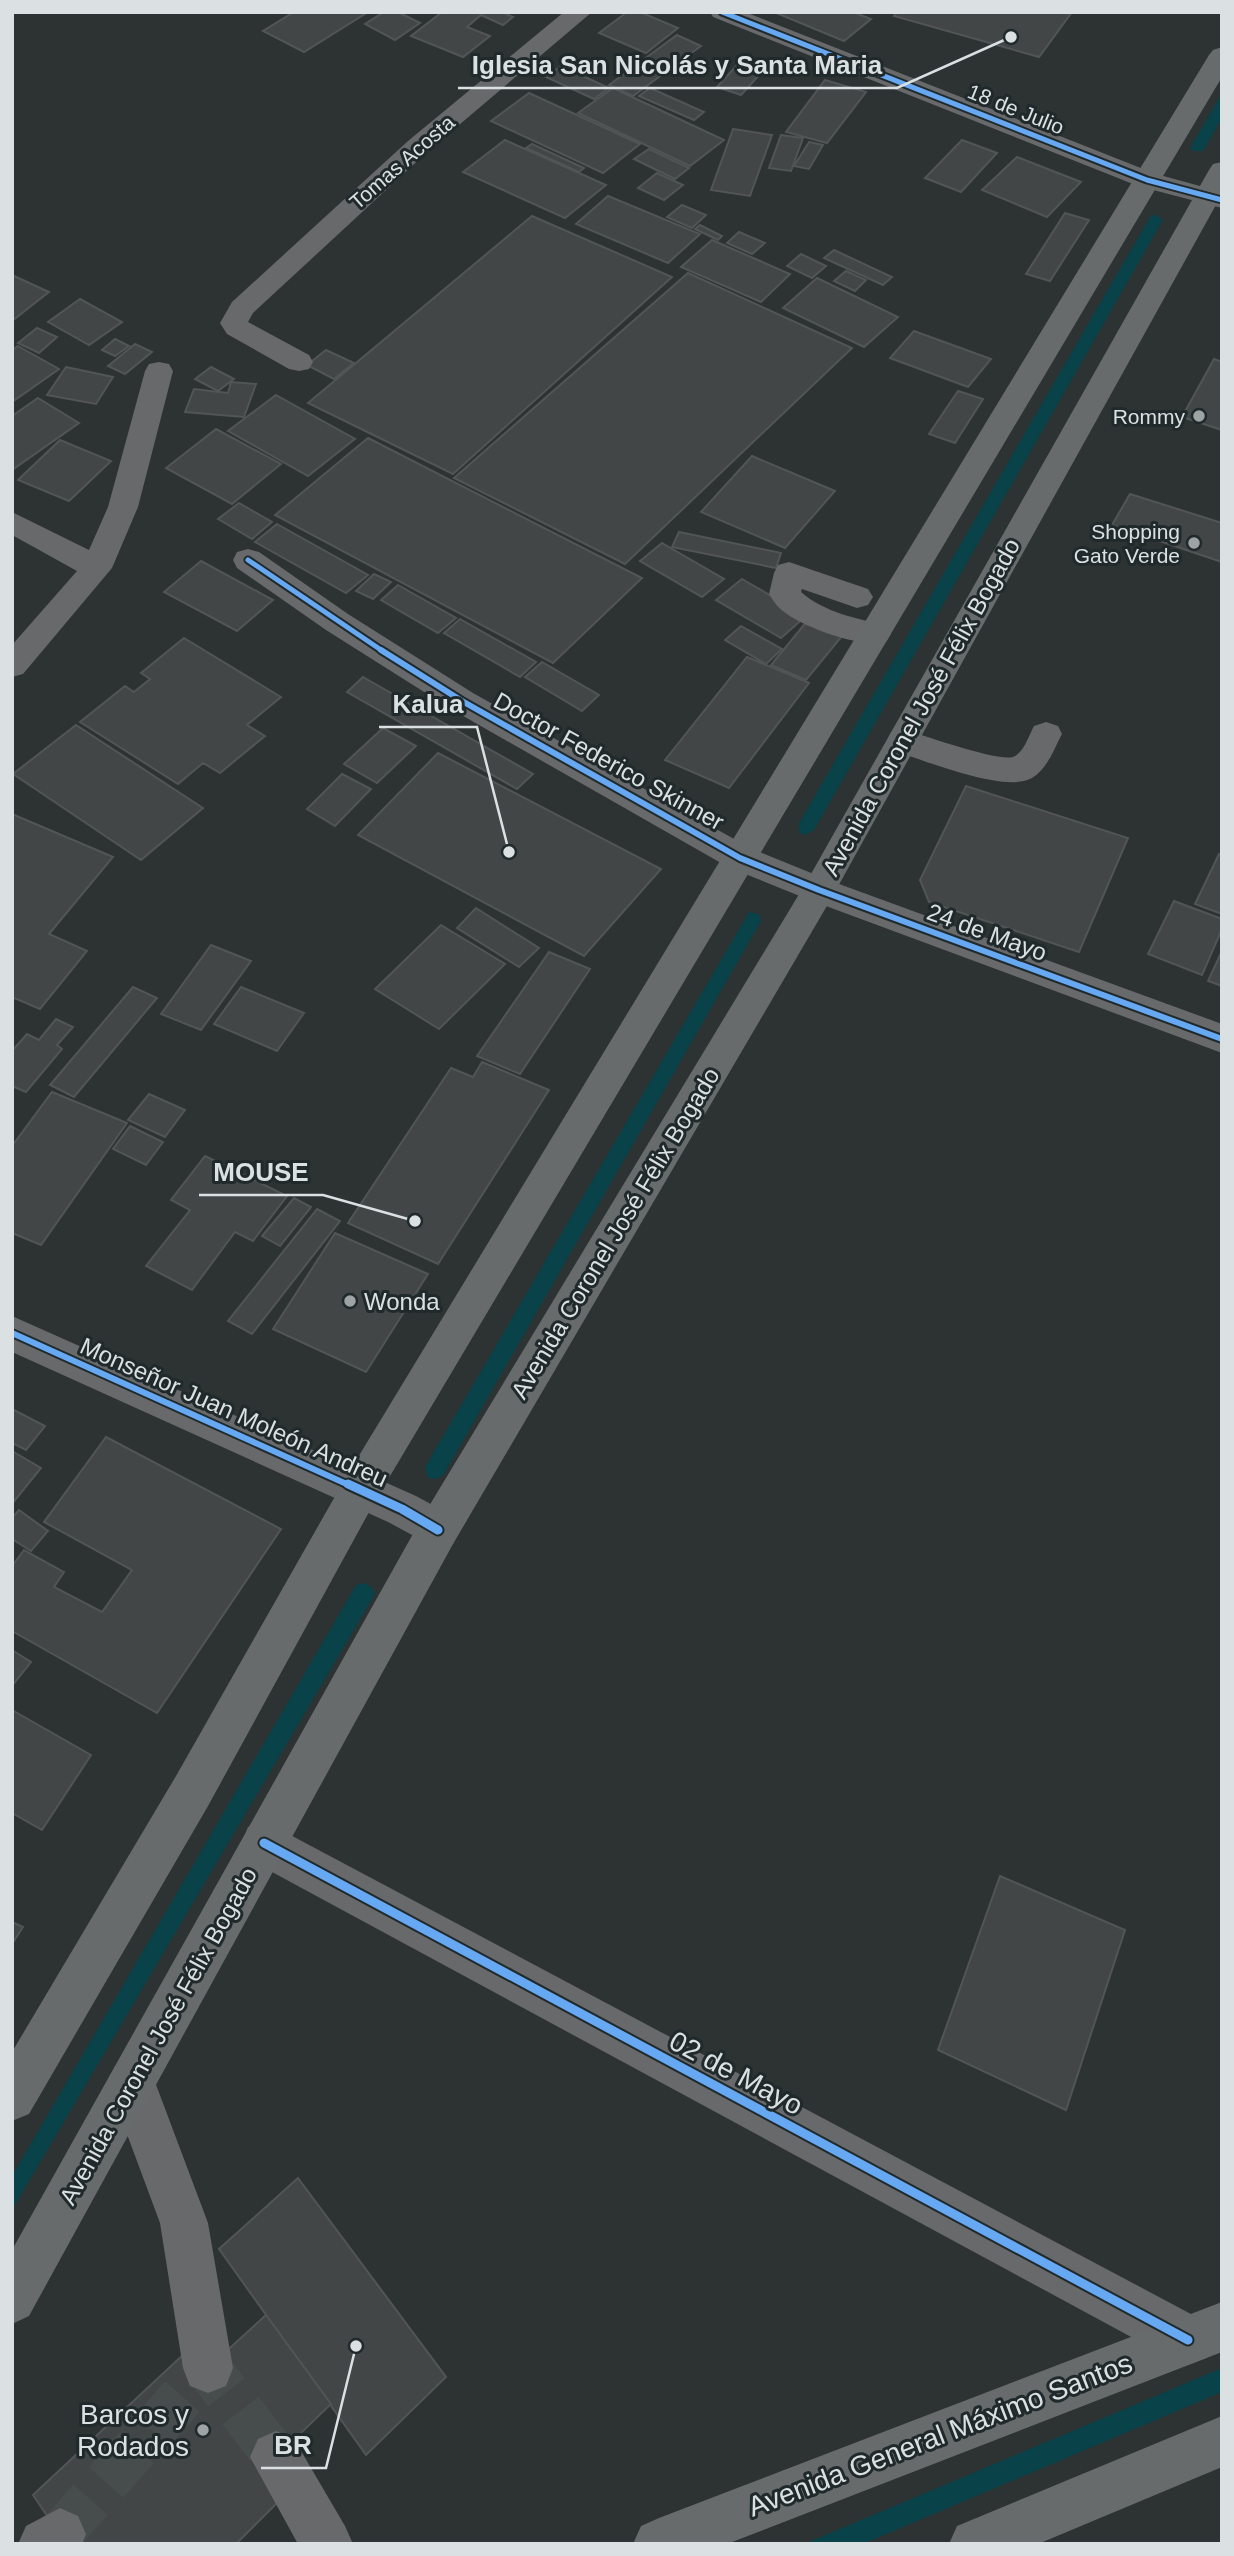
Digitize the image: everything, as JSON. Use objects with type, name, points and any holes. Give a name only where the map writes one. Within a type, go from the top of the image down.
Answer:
[{"type":"main road","points":[[12,2097],[192,1791],[360,1490],[1222,55]]},
{"type":"main road","name":"Avenida Coronel José Félix Bogado","points":[[12,2299],[438,1530],[820,890],[1217,189]]},
{"type":"main road","name":"Avenida General Máximo Santos","points":[[659,2544],[1205,2333]]},
{"type":"main road","points":[[975,2544],[1222,2441]]},
{"type":"street","name":"Tomas Acosta","points":[[299,362],[240,331],[234,323],[253,295],[417,147],[580,12]]},
{"type":"street","name":"18 de Julio","points":[[733,14],[1147,180],[1217,189]]},
{"type":"street","points":[[12,666],[97,568],[123,507],[159,371]]},
{"type":"street","points":[[12,522],[97,568]]},
{"type":"street","name":"Doctor Federico Skinner","points":[[248,560],[337,622],[462,701],[740,858]]},
{"type":"street","points":[[857,597],[789,573],[785,594],[792,603],[834,622],[874,634]]},
{"type":"street","points":[[903,741],[996,769],[1018,770],[1032,760],[1046,734]]},
{"type":"street","name":"24 de Mayo","points":[[740,858],[1222,1039]]},
{"type":"street","name":"Monseñor Juan Moleón Andreu","points":[[12,1332],[360,1490],[438,1530]]},
{"type":"street","name":"02 de Mayo","points":[[264,1843],[1205,2333]]},
{"type":"street","points":[[132,2083],[184,2223],[208,2368]]},
{"type":"street","points":[[276,2457],[327,2544]]},
{"type":"shaded area","points":[[1222,93],[1222,118],[1203,151],[1193,151],[1190,148]]},
{"type":"shaded area","points":[[1156,214],[1163,220],[814,830],[805,835],[799,833],[799,823],[1150,217]]},
{"type":"shaded area","points":[[749,912],[759,914],[761,921],[444,1474],[437,1479],[428,1478],[425,1467]]},
{"type":"shaded area","points":[[366,1583],[375,1594],[12,2210],[12,2176],[356,1585]]},
{"type":"shaded area","points":[[1222,2368],[1222,2392],[863,2544],[804,2544]]},
{"type":"building","points":[[294,12],[368,12],[304,52],[263,31]]},
{"type":"building","points":[[384,12],[398,12],[420,23],[395,40],[365,24]]},
{"type":"building","points":[[442,12],[502,12],[513,17],[503,25],[481,15],[467,27],[490,36],[463,57],[411,36]]},
{"type":"building","points":[[627,12],[640,12],[678,28],[646,53],[599,33]]},
{"type":"building","points":[[774,12],[853,12],[871,19],[844,41]]},
{"type":"building","points":[[897,12],[1072,12],[1039,57],[894,16]]},
{"type":"building","points":[[677,35],[701,46],[633,96],[609,85]]},
{"type":"building","points":[[738,64],[762,72],[741,95],[717,87]]},
{"type":"building","points":[[561,66],[609,88],[594,99],[546,77]]},
{"type":"building","points":[[825,80],[866,92],[827,143],[786,132]]},
{"type":"building","points":[[613,88],[724,140],[690,166],[578,113]]},
{"type":"building","points":[[650,88],[704,112],[694,120],[639,96]]},
{"type":"building","points":[[529,93],[640,144],[603,173],[491,121]]},
{"type":"building","points":[[733,129],[772,135],[750,196],[711,190]]},
{"type":"building","points":[[781,135],[803,138],[791,171],[769,168]]},
{"type":"building","points":[[505,140],[606,185],[565,218],[463,172]]},
{"type":"building","points":[[962,140],[997,153],[961,192],[925,178]]},
{"type":"building","points":[[809,142],[823,145],[809,169],[794,166]]},
{"type":"building","points":[[532,144],[584,168],[579,172],[526,148]]},
{"type":"building","points":[[649,149],[689,168],[675,179],[634,159]]},
{"type":"building","points":[[1017,157],[1081,182],[1047,217],[982,190]]},
{"type":"building","points":[[657,173],[683,185],[664,200],[638,188]]},
{"type":"building","points":[[608,196],[700,234],[668,263],[576,224]]},
{"type":"building","points":[[682,205],[706,215],[692,228],[667,217]]},
{"type":"building","points":[[1065,213],[1089,220],[1050,281],[1026,274]]},
{"type":"building","points":[[532,216],[672,277],[453,474],[308,403]]},
{"type":"building","points":[[700,225],[722,236],[718,240],[695,229]]},
{"type":"building","points":[[739,232],[765,243],[752,254],[727,243]]},
{"type":"building","points":[[712,240],[790,274],[761,302],[681,267]]},
{"type":"building","points":[[834,250],[892,277],[883,285],[824,258]]},
{"type":"building","points":[[801,254],[826,266],[812,278],[787,266]]},
{"type":"building","points":[[846,271],[866,280],[855,291],[834,281]]},
{"type":"building","points":[[688,273],[852,348],[625,564],[454,478]]},
{"type":"building","points":[[12,275],[49,292],[12,321]]},
{"type":"building","points":[[817,278],[898,317],[864,347],[783,308]]},
{"type":"building","points":[[80,299],[122,322],[89,345],[48,322]]},
{"type":"building","points":[[37,328],[57,337],[39,353],[18,343]]},
{"type":"building","points":[[914,331],[991,359],[968,387],[890,358]]},
{"type":"building","points":[[115,339],[129,346],[115,356],[102,350]]},
{"type":"building","points":[[135,344],[152,352],[125,374],[108,366]]},
{"type":"building","points":[[18,346],[59,369],[12,402],[12,350]]},
{"type":"building","points":[[326,350],[354,363],[334,379],[307,365]]},
{"type":"building","points":[[1214,359],[1222,362],[1222,430],[1182,417]]},
{"type":"building","points":[[66,367],[113,377],[96,404],[47,395]]},
{"type":"building","points":[[211,367],[234,379],[218,391],[195,379]]},
{"type":"building","points":[[231,382],[256,384],[244,417],[185,412],[194,389],[228,393]]},
{"type":"building","points":[[958,391],[983,399],[955,443],[929,434]]},
{"type":"building","points":[[276,395],[355,439],[308,476],[228,431]]},
{"type":"building","points":[[38,398],[79,423],[12,470],[12,416]]},
{"type":"building","points":[[216,429],[281,464],[232,504],[166,468]]},
{"type":"building","points":[[368,438],[642,578],[553,663],[275,515]]},
{"type":"building","points":[[60,440],[111,461],[69,501],[18,480]]},
{"type":"building","points":[[752,456],[835,491],[785,548],[701,512]]},
{"type":"building","name":"Shopping Gato Verde","points":[[1130,494],[1222,523],[1222,562],[1112,525]]},
{"type":"building","points":[[239,503],[272,522],[252,539],[218,519]]},
{"type":"building","points":[[277,524],[368,575],[346,593],[255,542]]},
{"type":"building","points":[[679,532],[781,553],[776,568],[672,547]]},
{"type":"building","points":[[662,543],[724,579],[702,597],[640,561]]},
{"type":"building","points":[[201,561],[273,600],[237,631],[164,592]]},
{"type":"building","points":[[374,574],[391,582],[373,599],[356,591]]},
{"type":"building","points":[[742,579],[806,616],[781,638],[716,600]]},
{"type":"building","points":[[398,585],[456,618],[438,633],[381,600]]},
{"type":"building","points":[[812,615],[847,630],[806,680],[771,665]]},
{"type":"building","points":[[460,619],[536,662],[520,677],[444,633]]},
{"type":"building","points":[[741,626],[782,649],[766,664],[725,640]]},
{"type":"building","points":[[184,638],[281,697],[247,725],[265,736],[220,773],[203,763],[178,784],[80,722],[125,686],[134,692],[150,679],[141,673]]},
{"type":"building","points":[[747,657],[809,683],[729,788],[665,760]]},
{"type":"building","points":[[542,662],[599,695],[582,711],[525,677]]},
{"type":"building","points":[[363,677],[533,774],[517,789],[347,692]]},
{"type":"building","points":[[76,725],[203,808],[141,860],[13,774]]},
{"type":"building","points":[[383,728],[416,746],[377,783],[344,764]]},
{"type":"building","points":[[438,753],[661,869],[584,956],[358,835]]},
{"type":"building","points":[[342,774],[371,789],[335,826],[307,809]]},
{"type":"building","points":[[966,786],[1128,838],[1079,952],[929,902],[920,880]]},
{"type":"building","points":[[12,814],[113,857],[49,934],[87,951],[40,1009],[12,997]]},
{"type":"building","points":[[1219,854],[1222,855],[1222,914],[1195,904]]},
{"type":"building","points":[[1174,901],[1222,919],[1222,929],[1202,975],[1148,954]]},
{"type":"building","points":[[476,908],[539,948],[519,967],[457,928]]},
{"type":"building","points":[[441,925],[505,964],[439,1029],[375,989]]},
{"type":"building","points":[[211,945],[251,961],[201,1030],[161,1014]]},
{"type":"building","points":[[1222,951],[1222,986],[1208,981]]},
{"type":"building","points":[[549,952],[590,969],[520,1074],[477,1056]]},
{"type":"building","points":[[133,987],[157,998],[74,1097],[50,1085]]},
{"type":"building","points":[[241,987],[304,1013],[277,1051],[214,1024]]},
{"type":"building","points":[[56,1019],[73,1027],[57,1045],[62,1049],[26,1092],[12,1086],[12,1051],[27,1034],[39,1040]]},
{"type":"building","points":[[482,1062],[549,1090],[438,1264],[348,1223],[451,1068],[473,1077]]},
{"type":"building","points":[[52,1092],[127,1123],[41,1245],[12,1233],[12,1146]]},
{"type":"building","points":[[149,1094],[185,1110],[165,1137],[128,1120]]},
{"type":"building","points":[[130,1126],[163,1142],[146,1165],[113,1149]]},
{"type":"building","points":[[205,1156],[287,1196],[253,1241],[235,1232],[192,1290],[146,1266],[190,1210],[171,1200]]},
{"type":"building","points":[[294,1198],[311,1207],[280,1246],[262,1236]]},
{"type":"building","points":[[317,1209],[340,1221],[252,1334],[228,1321]]},
{"type":"building","name":"Wonda","points":[[335,1233],[428,1274],[366,1372],[273,1329]]},
{"type":"building","points":[[12,1409],[45,1426],[26,1450],[12,1443]]},
{"type":"building","points":[[106,1437],[281,1529],[157,1713],[12,1631],[12,1566],[24,1550],[64,1572],[54,1587],[102,1612],[132,1570],[44,1522]]},
{"type":"building","points":[[12,1451],[41,1468],[12,1504]]},
{"type":"building","points":[[19,1510],[48,1531],[31,1551],[12,1539],[12,1518]]},
{"type":"building","points":[[12,1650],[31,1662],[12,1686]]},
{"type":"building","points":[[12,1710],[91,1755],[42,1830],[12,1813]]},
{"type":"building","points":[[1000,1876],[1125,1930],[1066,2110],[938,2050]]},
{"type":"building","points":[[12,1922],[23,1927],[12,1944]]},
{"type":"building","points":[[298,2178],[446,2377],[366,2455],[219,2249]]},
{"type":"building","name":"Barcos y Rodados","points":[[266,2315],[331,2404],[276,2457],[282,2498],[236,2544],[66,2544],[33,2495],[187,2351],[208,2368]]},
{"type":"tunnel","points":[[60,2534],[208,2368],[276,2457]]},
{"type":"cycle path","points":[[722,12],[1147,180],[1222,200]]},
{"type":"cycle path","points":[[248,560],[337,622],[462,701],[740,858],[819,890],[1222,1039]]},
{"type":"cycle path","points":[[12,1333],[402,1509],[438,1530]]},
{"type":"cycle path","points":[[264,1843],[1188,2340]]},
{"type":"place","name":"Iglesia San Nicolás y Santa Maria","points":[[1011,37]]},
{"type":"place","name":"Rommy","points":[[1199,416]]},
{"type":"place","name":"Shopping Gato Verde","points":[[1194,543]]},
{"type":"place","name":"Kalua","points":[[509,852]]},
{"type":"place","name":"MOUSE","points":[[415,1221]]},
{"type":"place","name":"Wonda","points":[[350,1301]]},
{"type":"place","name":"BR","points":[[356,2346]]},
{"type":"place","name":"Barcos y Rodados","points":[[203,2430]]}]
